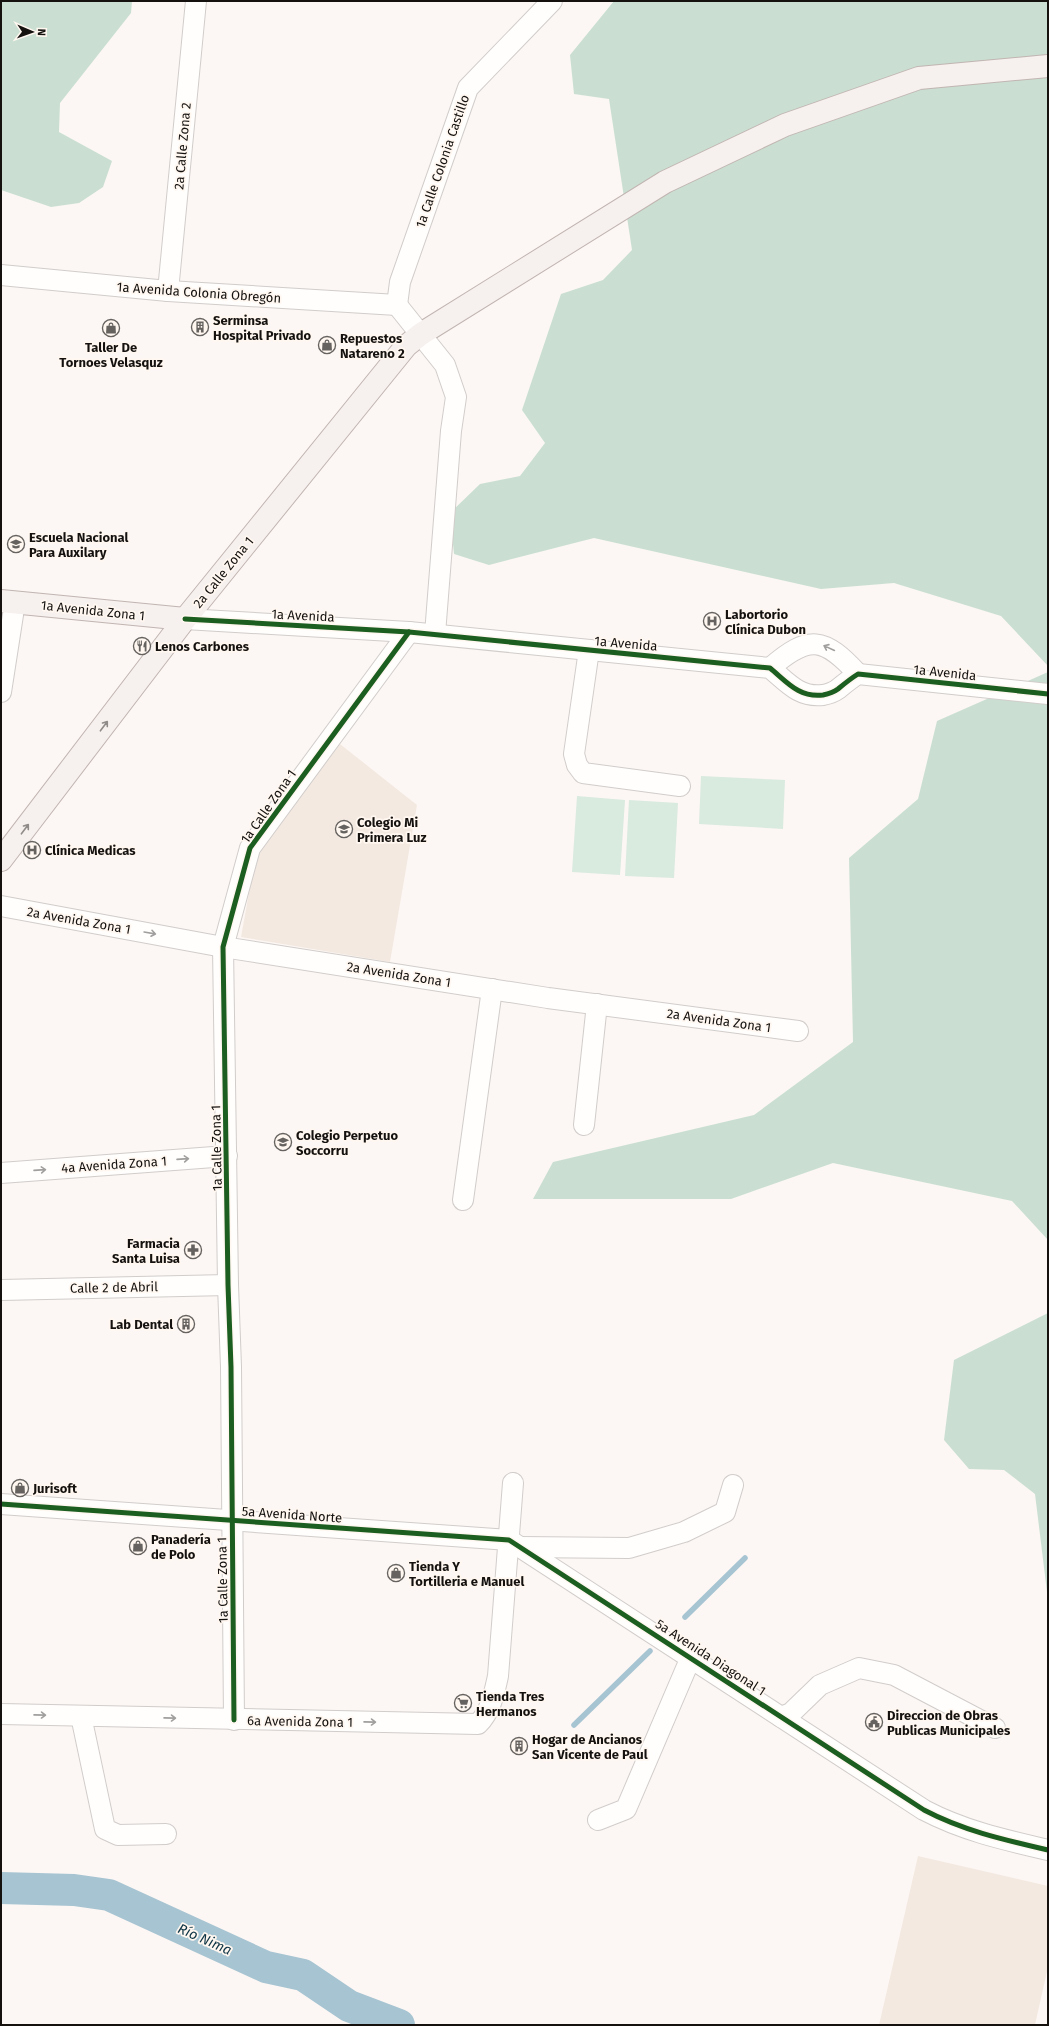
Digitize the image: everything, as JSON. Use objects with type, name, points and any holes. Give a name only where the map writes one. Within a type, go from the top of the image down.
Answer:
[{"type":"main road","name":"2a Calle Zona 1","points":[[1,860],[185,619],[414,340],[665,182],[785,125],[919,78],[1048,66]]},
{"type":"main road","name":"1a Avenida Zona 1","points":[[8,602],[185,619]]},
{"type":"street","name":"2a Calle Zona 2","points":[[168,291],[196,1]]},
{"type":"street","name":"1a Calle Colonia Castillo","points":[[397,305],[400,282],[468,88],[552,1]]},
{"type":"street","name":"1a Avenida Colonia Obregón","points":[[1,275],[168,291],[397,305]]},
{"type":"street","points":[[397,305],[414,340],[445,364],[456,397],[451,431],[434,634]]},
{"type":"street","points":[[1,692],[8,602]]},
{"type":"street","name":"1a Avenida","points":[[185,619],[434,634],[774,671]]},
{"type":"street","name":"1a Calle Zona 1","points":[[234,1720],[231,1367],[228,1285],[223,947],[250,848],[409,632]]},
{"type":"street","points":[[808,644],[819,644],[838,653],[858,674],[844,682],[837,690],[817,696],[807,695],[797,691],[774,671],[782,657],[808,644]]},
{"type":"street","points":[[589,650],[574,754],[577,765],[583,773],[680,786]]},
{"type":"street","name":"1a Avenida","points":[[858,674],[1048,694]]},
{"type":"street","name":"2a Avenida Zona 1","points":[[1,906],[223,947],[492,989],[798,1031]]},
{"type":"street","points":[[464,1200],[492,989]]},
{"type":"street","points":[[584,1125],[597,1004]]},
{"type":"street","name":"4a Avenida Zona 1","points":[[1,1172],[227,1156]]},
{"type":"street","name":"Calle 2 de Abril","points":[[1,1290],[228,1285]]},
{"type":"street","points":[[513,1483],[514,1544]]},
{"type":"street","name":"5a Avenida Norte","points":[[1,1504],[514,1544],[629,1548],[684,1532],[725,1512],[733,1485]]},
{"type":"street","name":"5a Avenida Diagonal 1","points":[[514,1544],[691,1657],[899,1795],[949,1823],[974,1832],[1048,1850]]},
{"type":"street","name":"6a Avenida Zona 1","points":[[1,1714],[478,1724],[487,1715],[498,1676],[514,1544]]},
{"type":"street","points":[[598,1820],[626,1809],[691,1657]]},
{"type":"street","points":[[781,1717],[791,1713],[820,1685],[859,1668],[894,1675],[995,1728]]},
{"type":"street","points":[[81,1716],[105,1829],[118,1835],[166,1834]]},
{"type":"shaded area","name":"Colegio Mi Primera Luz","points":[[340,744],[417,805],[390,962],[241,937],[256,854]]},
{"type":"shaded area","points":[[918,1856],[1048,1886],[1048,1967],[1035,2025],[879,2025]]},
{"type":"green space","points":[[1,1],[132,1],[131,13],[60,103],[59,132],[112,161],[103,187],[79,203],[51,207],[1,190]]},
{"type":"green space","points":[[614,1],[1048,1],[1048,666],[1001,616],[894,583],[821,589],[594,538],[489,565],[454,554],[450,513],[480,484],[520,476],[545,443],[522,410],[561,294],[603,280],[632,250],[609,99],[574,94],[570,55]]},
{"type":"green space","points":[[1048,672],[1048,1240],[1012,1201],[833,1163],[731,1199],[533,1199],[553,1162],[754,1115],[853,1042],[849,858],[918,799],[937,721]]},
{"type":"green space","points":[[701,776],[785,780],[783,829],[699,824]]},
{"type":"green space","points":[[577,796],[625,800],[620,875],[572,872]]},
{"type":"green space","points":[[629,800],[678,803],[674,878],[625,876]]},
{"type":"green space","points":[[1048,1313],[1048,1600],[1035,1494],[1004,1470],[969,1469],[944,1440],[954,1360]]},
{"type":"waterway","points":[[685,1617],[745,1558]]},
{"type":"waterway","points":[[574,1725],[650,1651]]},
{"type":"waterway","name":"Río Nima","points":[[1,1888],[74,1890],[109,1895],[266,1967],[303,1975],[349,2006],[399,2025]]},
{"type":"cycle path","points":[[185,619],[409,632],[770,668],[794,688],[807,694],[815,695],[823,695],[835,691],[858,674],[1048,694]]},
{"type":"cycle path","points":[[234,1720],[231,1367],[228,1285],[223,947],[250,848],[409,632]]},
{"type":"cycle path","points":[[1,1504],[509,1540],[924,1810],[954,1824],[969,1829],[1048,1850]]},
{"type":"place","name":"Serminsa Hospital Privado","points":[[200,327]]},
{"type":"place","name":"Taller De Tornoes Velasquz","points":[[111,328]]},
{"type":"place","name":"Repuestos Natareno 2","points":[[327,345]]},
{"type":"place","name":"Escuela Nacional Para Auxilary","points":[[16,544]]},
{"type":"place","name":"Labortorio Clínica Dubon","points":[[712,621]]},
{"type":"place","name":"Lenos Carbones","points":[[142,646]]},
{"type":"place","name":"Colegio Mi Primera Luz","points":[[344,829]]},
{"type":"place","name":"Clínica Medicas","points":[[32,850]]},
{"type":"place","name":"Colegio Perpetuo Soccorru","points":[[283,1142]]},
{"type":"place","name":"Farmacia Santa Luisa","points":[[193,1250]]},
{"type":"place","name":"Lab Dental","points":[[186,1324]]},
{"type":"place","name":"Jurisoft","points":[[20,1488]]},
{"type":"place","name":"Panadería de Polo","points":[[138,1546]]},
{"type":"place","name":"Tienda Y Tortilleria e Manuel","points":[[396,1573]]},
{"type":"place","name":"Tienda Tres Hermanos","points":[[463,1703]]},
{"type":"place","name":"Direccion de Obras Publicas Municipales","points":[[874,1722]]},
{"type":"place","name":"Hogar de Ancianos San Vicente de Paul","points":[[519,1746]]}]
